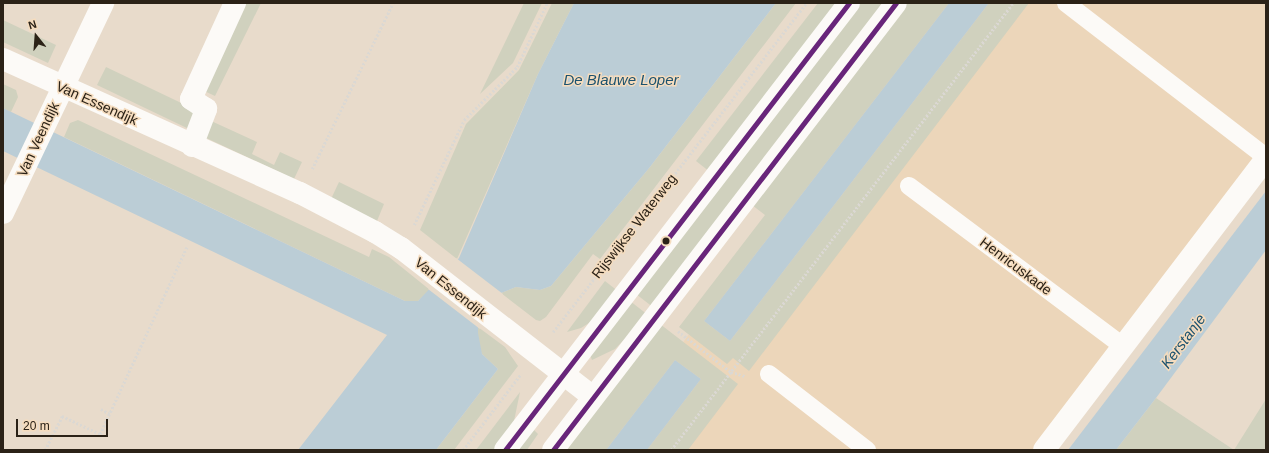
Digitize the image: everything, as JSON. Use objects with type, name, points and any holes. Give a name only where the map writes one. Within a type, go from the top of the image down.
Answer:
[{"type":"street","name":"Van Veendijk","points":[[3,213],[42,128],[103,3]]},
{"type":"street","points":[[192,146],[206,109],[191,98],[235,3]]},
{"type":"street","points":[[505,450],[849,3]]},
{"type":"street","points":[[553,450],[896,3]]},
{"type":"street","name":"Van Essendijk","points":[[3,59],[192,146],[300,193],[401,248],[495,323],[593,397]]},
{"type":"street","points":[[1044,450],[1266,158]]},
{"type":"lane","points":[[1066,3],[1266,158]]},
{"type":"lane","name":"Henricuskade","points":[[909,186],[1123,346]]},
{"type":"lane","points":[[770,374],[867,450]]},
{"type":"path","points":[[300,193],[394,3]]},
{"type":"path","points":[[401,248],[464,120],[516,67],[547,3]]},
{"type":"path","name":"Rijswijkse Waterweg","points":[[463,450],[806,3]]},
{"type":"path","points":[[671,450],[1013,3]]},
{"type":"path","points":[[45,450],[62,416],[100,434],[187,247]]},
{"type":"path","points":[[600,271],[626,291]]},
{"type":"path","points":[[656,314],[730,372],[752,378],[770,374]]},
{"type":"path","points":[[101,409],[110,414]]},
{"type":"shaded area","points":[[929,3],[1266,3],[1266,169],[1043,450],[605,450]]},
{"type":"green space","points":[[241,3],[261,3],[215,96],[200,89]]},
{"type":"green space","points":[[524,3],[542,3],[513,63],[480,94]]},
{"type":"green space","points":[[552,3],[574,3],[538,74],[457,259],[420,230],[466,124],[519,70]]},
{"type":"green space","points":[[776,3],[796,3],[600,259],[593,254],[546,317],[540,321],[536,320],[501,293],[516,287],[540,290],[551,286],[650,167]]},
{"type":"green space","points":[[818,3],[839,3],[710,172],[696,161]]},
{"type":"green space","points":[[859,3],[888,3],[654,308],[636,294]]},
{"type":"green space","points":[[907,3],[949,3],[704,321],[730,341],[989,3],[1029,3],[749,371],[733,358],[727,364],[679,327],[765,215],[752,205]]},
{"type":"green space","points":[[3,20],[56,45],[48,63],[3,42]]},
{"type":"green space","points":[[106,67],[198,111],[189,129],[97,85]]},
{"type":"green space","points":[[3,84],[16,90],[18,97],[11,112],[3,108]]},
{"type":"green space","points":[[78,120],[369,257],[372,249],[389,257],[430,290],[418,301],[405,301],[64,137],[70,123]]},
{"type":"green space","points":[[209,120],[257,142],[252,154],[274,165],[280,152],[302,162],[294,179],[202,136]]},
{"type":"green space","points":[[339,182],[384,204],[377,221],[331,199]]},
{"type":"green space","points":[[605,281],[619,292],[597,318],[581,328],[567,332]]},
{"type":"green space","points":[[630,301],[648,315],[615,349],[592,360],[590,355]]},
{"type":"green space","points":[[660,324],[738,384],[688,450],[647,450],[701,379],[675,360],[606,450],[565,450]]},
{"type":"green space","points":[[478,327],[505,347],[518,366],[454,450],[436,450],[498,369],[482,354],[478,344]]},
{"type":"green space","points":[[520,392],[514,421],[495,450],[476,450]]},
{"type":"green space","points":[[1156,398],[1234,450],[1116,450]]},
{"type":"green space","points":[[1266,399],[1266,450],[1234,450]]},
{"type":"green space","points":[[534,430],[538,434],[527,450],[515,450]]},
{"type":"water","name":"De Blauwe Loper","points":[[574,3],[776,3],[650,167],[551,286],[540,290],[516,287],[501,293],[478,327],[482,354],[498,369],[436,450],[298,450],[387,335],[3,151],[3,108],[405,301],[418,301],[459,258],[538,74]]},
{"type":"water","points":[[949,3],[989,3],[730,341],[704,321]]},
{"type":"water","name":"Kerstanje","points":[[1266,191],[1266,250],[1156,398],[1116,450],[1068,450]]},
{"type":"water","points":[[675,360],[701,379],[647,450],[606,450]]},
{"type":"pier","points":[[456,258],[503,294],[480,329],[428,289]]},
{"type":"transit line","points":[[505,450],[849,3]]},
{"type":"transit line","points":[[553,450],[896,3]]}]
